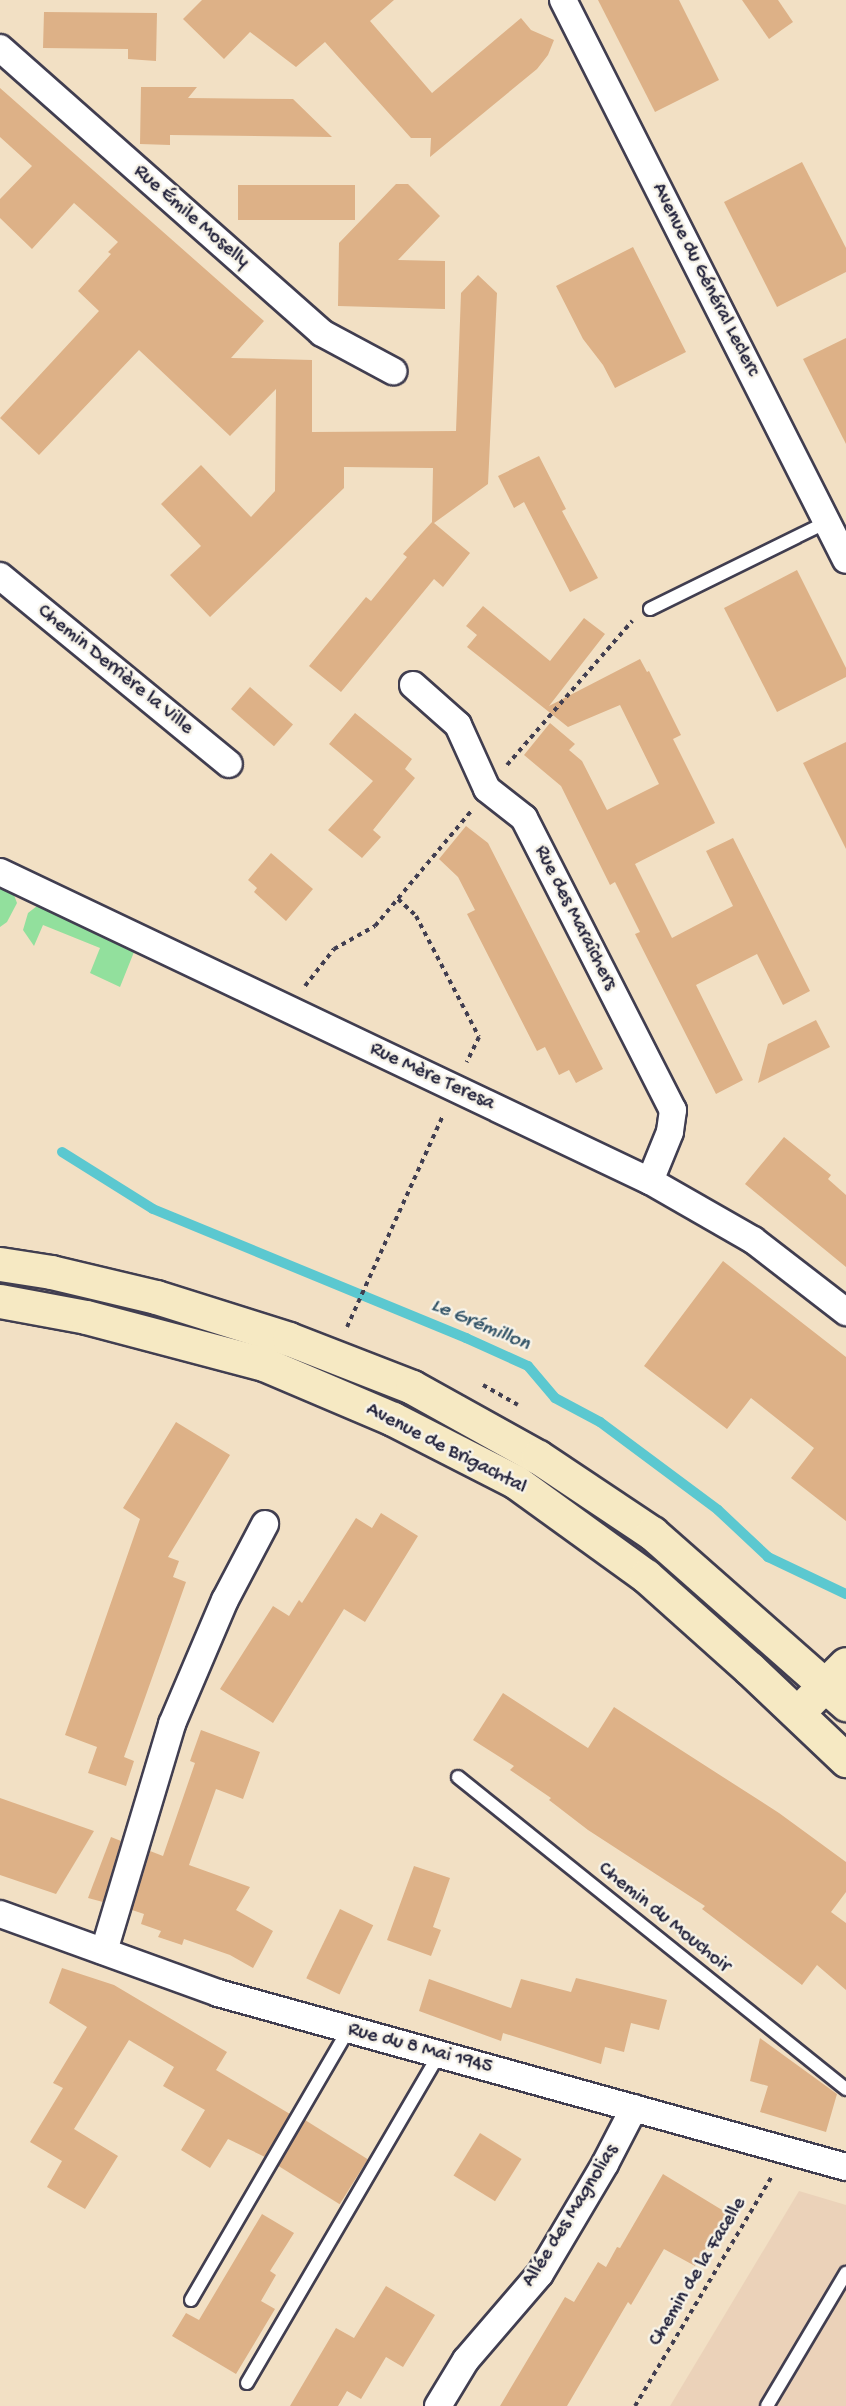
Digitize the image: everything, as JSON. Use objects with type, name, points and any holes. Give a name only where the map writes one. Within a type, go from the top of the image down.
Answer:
[{"type":"main road","name":"Avenue de Brigachtal","points":[[0,1264],[51,1272],[156,1297],[289,1339],[412,1387],[538,1457],[652,1533],[839,1684]]},
{"type":"main road","name":"Avenue de Brigachtal","points":[[0,1301],[86,1317],[264,1364],[393,1419],[516,1482],[646,1576],[749,1668],[846,1760]]},
{"type":"main road","points":[[796,1715],[839,1684]]},
{"type":"street","name":"Avenue du Général Leclerc","points":[[563,0],[846,560]]},
{"type":"street","name":"Rue Émile Moselly","points":[[0,48],[322,333],[393,371]]},
{"type":"street","name":"Chemin Derrière la Ville","points":[[0,576],[229,764]]},
{"type":"street","name":"Rue des Maraîchers","points":[[413,686],[458,725],[487,789],[524,818],[673,1110],[670,1132],[650,1180]]},
{"type":"street","name":"Rue Mère Teresa","points":[[0,872],[650,1180],[753,1240],[846,1312]]},
{"type":"street","points":[[104,1951],[171,1724],[225,1600],[265,1524]]},
{"type":"street","name":"Rue du 8 Mai 1945","points":[[0,1914],[218,1993],[846,2167]]},
{"type":"street","name":"Allée des Magnolias","points":[[438,2406],[466,2360],[540,2274],[605,2164],[634,2108]]},
{"type":"lane","points":[[650,609],[827,522]]},
{"type":"lane","name":"Chemin du Mouchoir","points":[[458,1778],[846,2089]]},
{"type":"lane","points":[[191,2300],[348,2029]]},
{"type":"lane","points":[[247,2383],[439,2054]]},
{"type":"lane","points":[[767,2406],[846,2273]]},
{"type":"path","points":[[346,1329],[378,1260]]},
{"type":"path","name":"Chemin de la Facelle","points":[[635,2406],[786,2152]]},
{"type":"shaded area","points":[[799,2191],[846,2205],[846,2406],[670,2406]]},
{"type":"green space","points":[[0,887],[14,895],[17,903],[7,922],[0,927]]},
{"type":"green space","points":[[37,906],[134,952],[120,987],[90,973],[100,948],[43,925],[34,946],[23,930],[28,913]]},
{"type":"building","points":[[202,0],[394,0],[370,21],[432,93],[521,18],[531,30],[554,40],[548,55],[537,69],[430,157],[431,138],[411,138],[325,42],[296,67],[250,32],[224,59],[183,19]]},
{"type":"building","points":[[598,0],[679,0],[719,80],[655,112]]},
{"type":"building","points":[[742,0],[778,0],[793,22],[769,39]]},
{"type":"building","points":[[44,12],[157,13],[156,61],[128,59],[128,49],[43,48]]},
{"type":"building","points":[[141,87],[197,87],[188,98],[293,99],[332,137],[170,135],[170,145],[140,144]]},
{"type":"building","points":[[0,88],[264,321],[231,358],[312,360],[312,432],[456,431],[461,293],[478,275],[497,293],[488,484],[434,523],[470,553],[443,587],[434,579],[341,692],[309,666],[366,597],[371,601],[407,557],[403,554],[432,522],[433,468],[344,467],[344,488],[210,617],[170,575],[201,546],[161,504],[201,465],[251,517],[275,491],[276,389],[230,436],[139,350],[39,455],[0,418],[99,311],[78,291],[111,254],[108,252],[118,242],[74,203],[32,249],[0,218],[0,199],[32,166],[0,137]]},
{"type":"building","points":[[802,162],[846,248],[846,272],[777,307],[724,202]]},
{"type":"building","points":[[396,184],[408,184],[440,216],[398,260],[445,261],[445,309],[338,306],[339,243]]},
{"type":"building","points":[[238,185],[355,185],[355,220],[238,220]]},
{"type":"building","points":[[633,247],[686,352],[615,388],[603,365],[583,339],[556,286]]},
{"type":"building","points":[[846,338],[846,444],[803,359]]},
{"type":"building","points":[[539,456],[566,509],[562,511],[598,578],[570,592],[524,502],[514,508],[498,476]]},
{"type":"building","points":[[797,570],[846,668],[846,677],[777,712],[724,608]]},
{"type":"building","points":[[483,606],[550,661],[584,618],[605,634],[549,706],[640,659],[647,672],[649,671],[681,735],[673,739],[715,823],[635,864],[672,938],[733,906],[706,851],[733,838],[810,991],[783,1005],[757,954],[696,985],[743,1080],[716,1094],[635,934],[640,932],[615,882],[610,885],[561,786],[524,755],[550,723],[575,744],[569,750],[582,761],[607,810],[659,784],[620,705],[568,727],[467,647],[477,635],[466,626]]},
{"type":"building","points":[[250,687],[293,724],[274,746],[231,709]]},
{"type":"building","points":[[355,713],[412,759],[405,769],[415,778],[373,830],[381,837],[362,858],[328,830],[373,781],[329,744]]},
{"type":"building","points":[[846,742],[846,849],[803,763]]},
{"type":"building","points":[[466,826],[488,843],[603,1069],[576,1083],[569,1070],[559,1075],[545,1047],[537,1051],[467,914],[475,910],[458,877],[439,859]]},
{"type":"building","points":[[271,853],[313,889],[286,921],[254,892],[257,888],[248,880]]},
{"type":"building","points":[[816,1020],[830,1047],[758,1083],[768,1044]]},
{"type":"building","points":[[784,1137],[831,1175],[828,1179],[846,1195],[846,1267],[745,1184]]},
{"type":"building","points":[[723,1261],[846,1357],[846,1521],[791,1478],[814,1448],[751,1398],[727,1429],[644,1366]]},
{"type":"building","points":[[176,1422],[230,1455],[168,1557],[179,1561],[173,1577],[186,1582],[124,1757],[134,1761],[126,1786],[88,1773],[97,1747],[65,1735],[140,1519],[123,1508]]},
{"type":"building","points":[[381,1513],[418,1536],[365,1622],[344,1609],[273,1723],[220,1689],[273,1606],[289,1616],[299,1600],[302,1603],[356,1518],[372,1528]]},
{"type":"building","points":[[503,1693],[588,1748],[614,1707],[779,1813],[846,1862],[846,1892],[831,1912],[846,1923],[846,1990],[817,1965],[802,1985],[702,1909],[705,1906],[588,1830],[549,1800],[551,1798],[510,1770],[514,1766],[473,1740]]},
{"type":"building","points":[[201,1730],[260,1752],[243,1799],[216,1789],[189,1865],[250,1887],[236,1910],[273,1931],[253,1968],[230,1955],[184,1939],[182,1945],[158,1937],[161,1931],[141,1924],[144,1914],[132,1910],[150,1851],[163,1856],[195,1763],[190,1761]]},
{"type":"building","points":[[0,1798],[94,1831],[56,1894],[0,1875]]},
{"type":"building","points":[[111,1837],[121,1841],[103,1902],[88,1898]]},
{"type":"building","points":[[414,1866],[450,1878],[433,1927],[441,1930],[431,1956],[387,1940]]},
{"type":"building","points":[[340,1909],[373,1925],[340,1994],[306,1978]]},
{"type":"building","points":[[62,1968],[114,1985],[227,2052],[216,2070],[290,2114],[265,2157],[228,2139],[210,2168],[181,2150],[205,2110],[163,2086],[174,2067],[129,2040],[74,2129],[118,2156],[85,2209],[47,2187],[62,2161],[30,2142],[63,2088],[53,2083],[87,2027],[49,2003]]},
{"type":"building","points":[[576,1978],[667,2000],[659,2030],[631,2023],[624,2052],[605,2047],[601,2064],[503,2033],[501,2041],[419,2011],[429,1979],[511,2008],[521,1979],[571,1992]]},
{"type":"building","points":[[760,2038],[837,2094],[826,2132],[760,2112],[768,2086],[750,2081]]},
{"type":"building","points":[[305,2120],[368,2159],[340,2204],[277,2165]]},
{"type":"building","points":[[480,2133],[522,2159],[495,2201],[454,2175]]},
{"type":"building","points":[[663,2174],[727,2213],[695,2266],[664,2249],[631,2305],[628,2302],[567,2406],[500,2406],[565,2297],[574,2302],[598,2262],[606,2267],[617,2247],[620,2248]]},
{"type":"building","points":[[262,2214],[294,2233],[270,2271],[276,2275],[261,2301],[275,2309],[236,2374],[172,2336],[186,2313],[199,2320]]},
{"type":"building","points":[[386,2286],[435,2315],[403,2367],[386,2357],[361,2399],[347,2391],[338,2406],[290,2406],[336,2328],[354,2338]]},
{"type":"waterway","name":"Le Grémillon","points":[[62,1152],[153,1209],[466,1338],[528,1366],[555,1398],[600,1422],[718,1510],[768,1557],[846,1594]]}]
